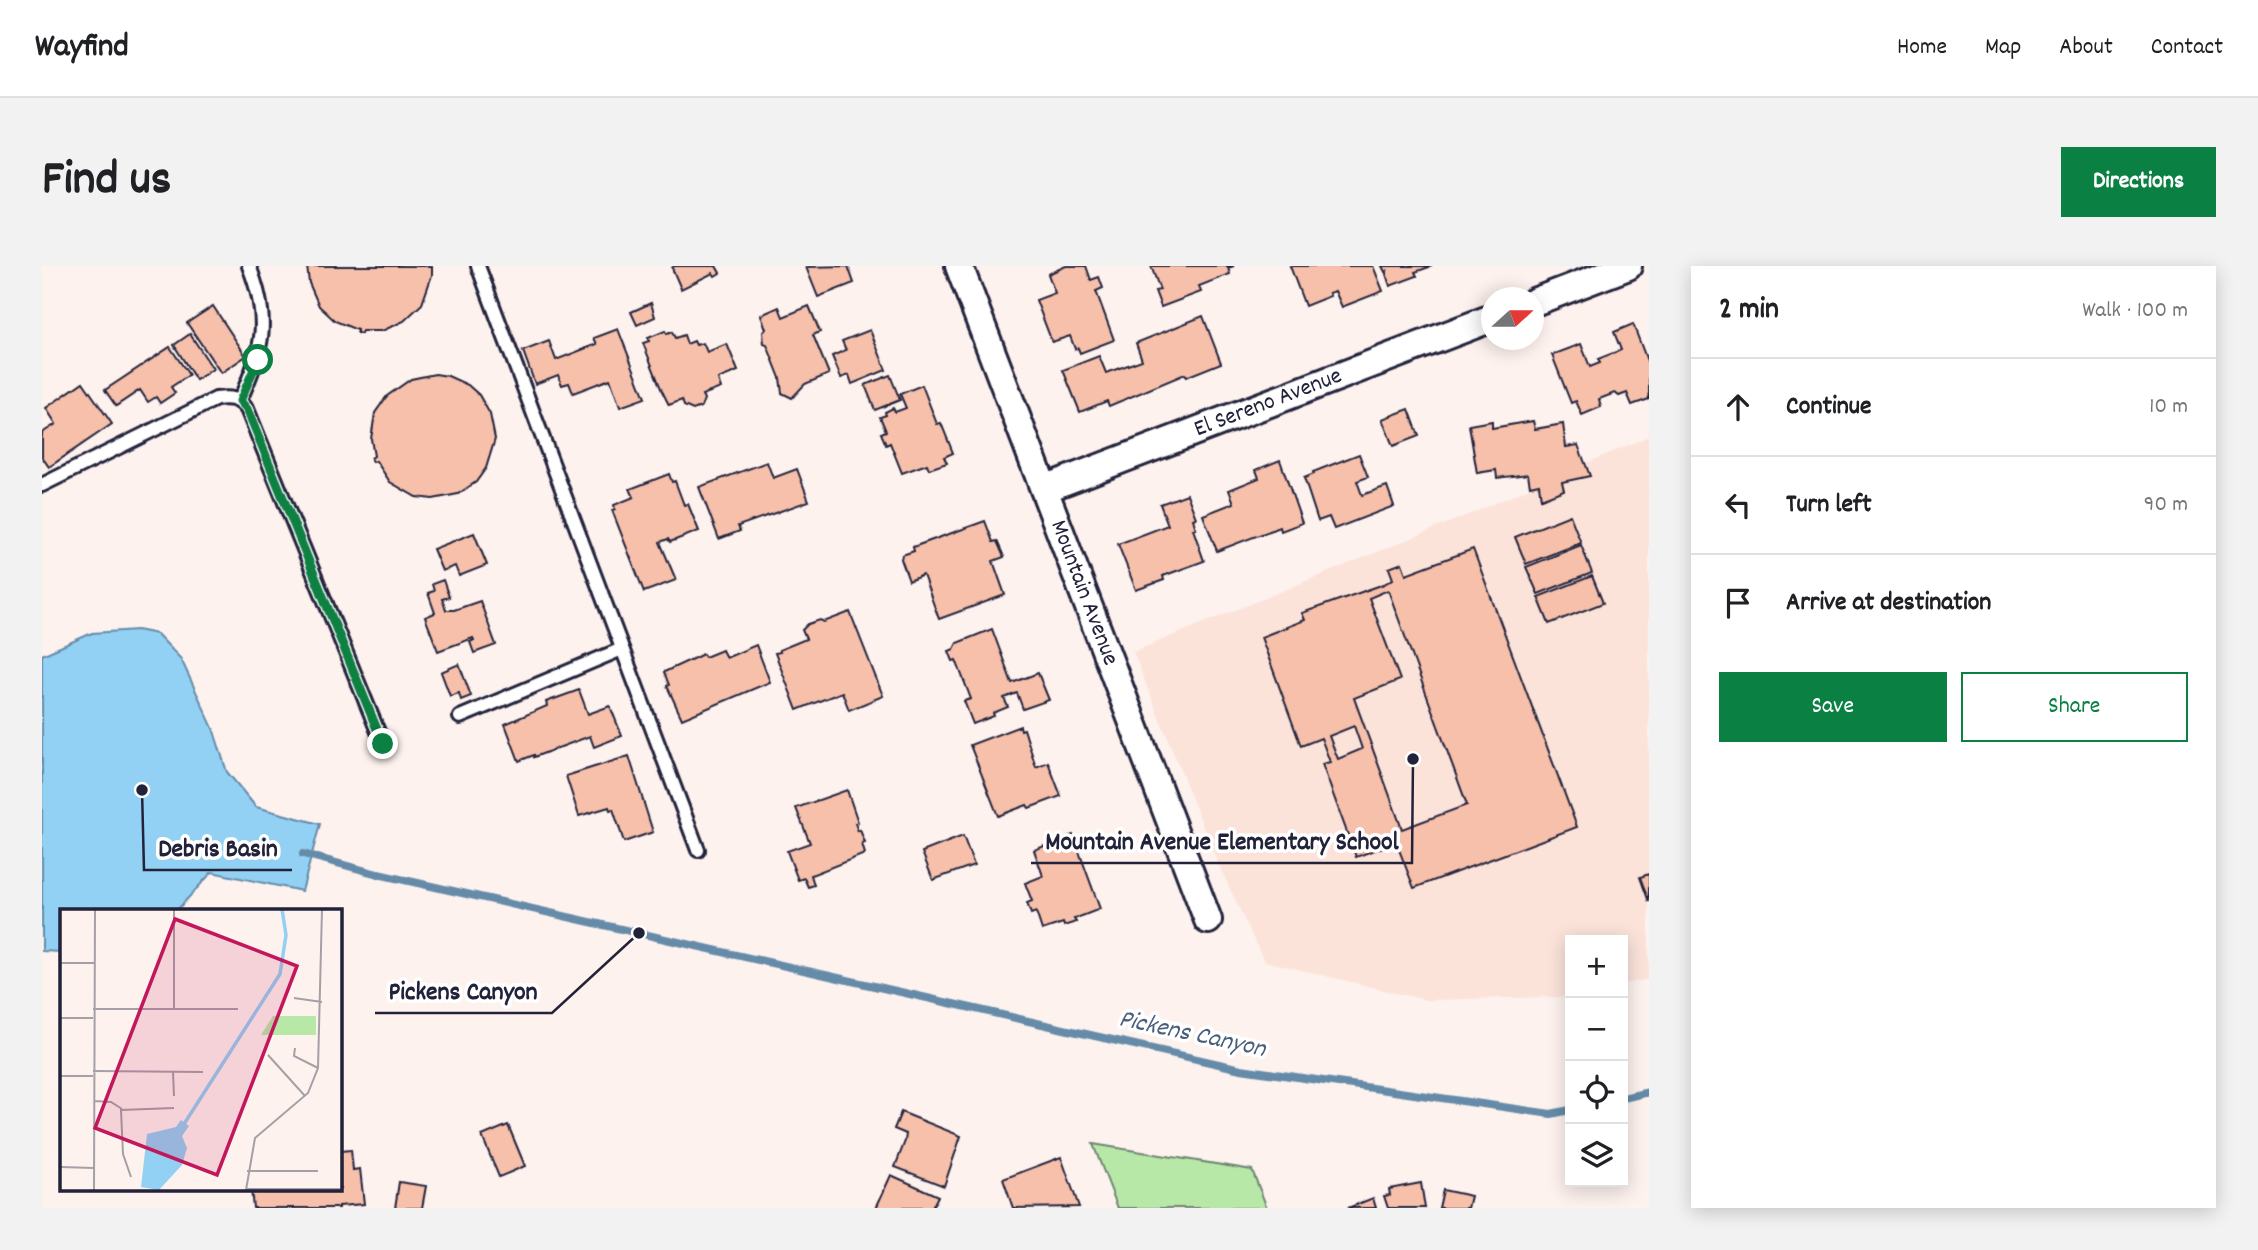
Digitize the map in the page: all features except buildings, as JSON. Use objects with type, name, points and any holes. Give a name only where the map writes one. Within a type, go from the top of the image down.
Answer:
[{"type":"street","name":"Mountain Avenue","points":[[960,266],[1208,920]]},
{"type":"street","points":[[1544,298],[1628,266]]},
{"type":"street","name":"El Sereno Avenue","points":[[1044,489],[1481,322]]},
{"type":"lane","points":[[240,401],[258,360],[263,336],[262,310],[249,266]]},
{"type":"lane","points":[[478,266],[698,850]]},
{"type":"lane","points":[[42,485],[216,400],[229,397],[240,401],[253,421],[383,744]]},
{"type":"lane","points":[[460,717],[622,649]]},
{"type":"shaded area","points":[[1649,436],[1649,979],[1628,983],[1628,935],[1565,935],[1565,996],[1557,997],[1425,1000],[1264,961],[1219,866],[1133,652],[1470,514]]},
{"type":"green space","points":[[1093,1144],[1252,1170],[1267,1208],[1118,1208]]},
{"type":"water","points":[[137,630],[157,634],[181,659],[213,728],[227,772],[256,807],[320,824],[302,891],[212,872],[178,909],[60,909],[60,952],[42,951],[42,655],[92,633]]},
{"type":"waterway","name":"Pickens Canyon","points":[[303,854],[378,874],[1241,1069],[1551,1114],[1565,1111]]},
{"type":"waterway","name":"Pickens Canyon","points":[[1628,1097],[1649,1092]]},
{"type":"place","name":"Mountain Avenue Elementary School","points":[[1413,759]]},
{"type":"place","name":"Debris Basin","points":[[142,790]]},
{"type":"place","name":"Pickens Canyon","points":[[639,933]]},
{"type":"route","points":[[258,360],[240,401],[247,409],[383,744]]}]
